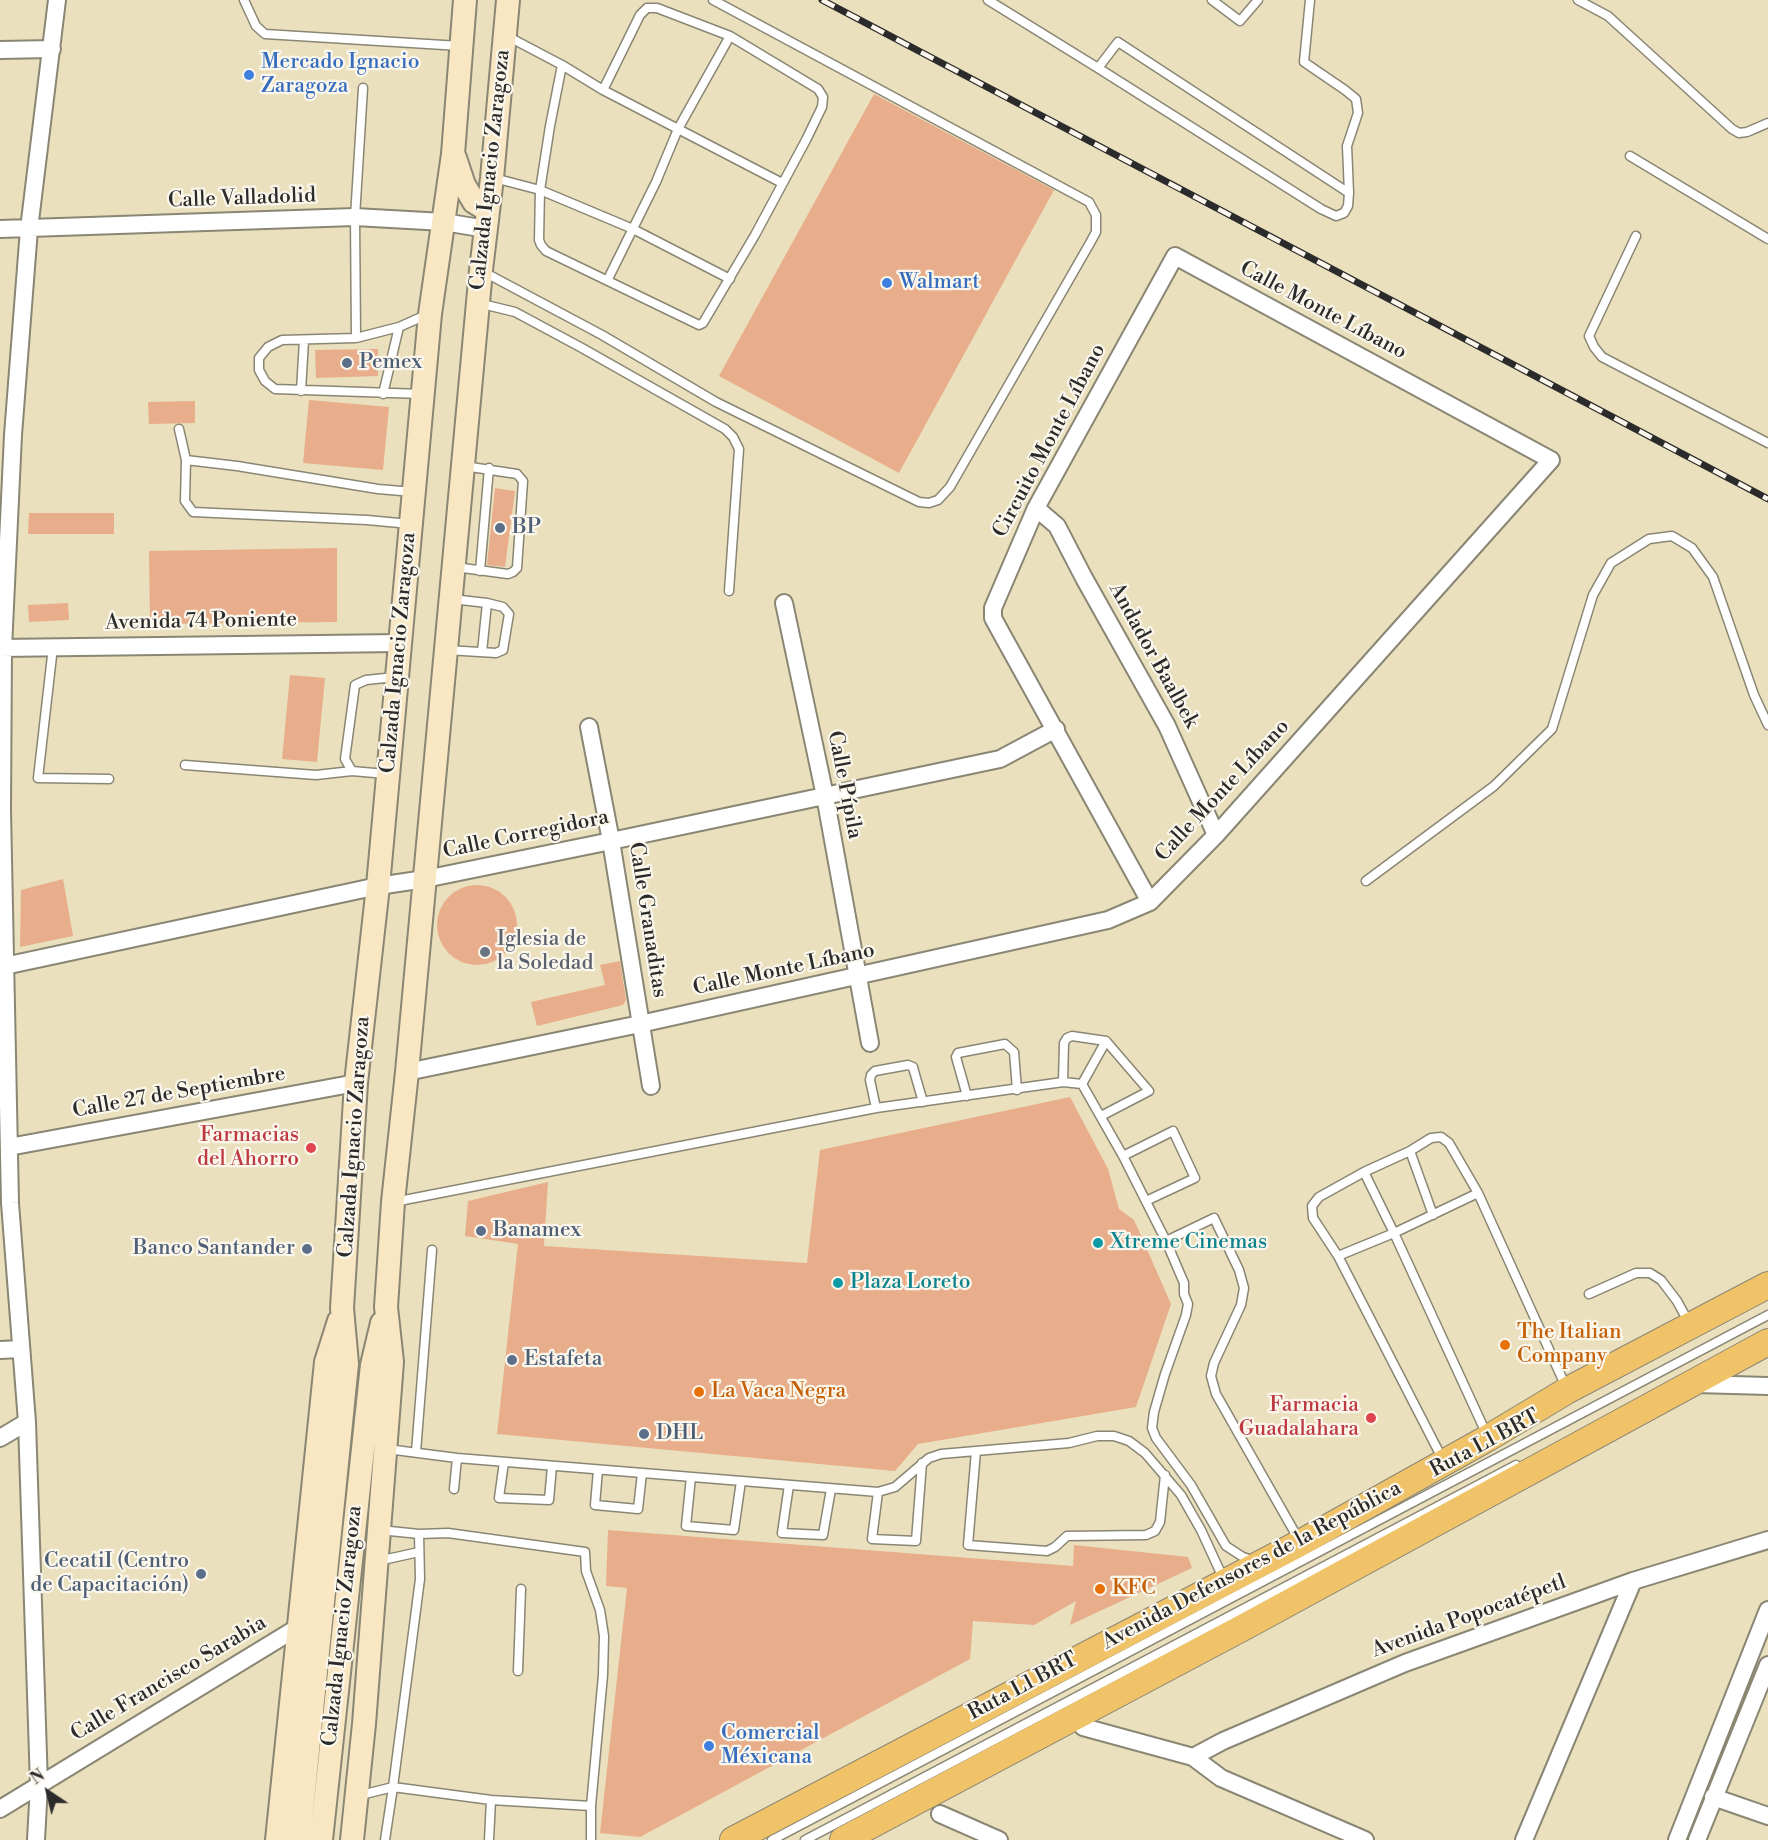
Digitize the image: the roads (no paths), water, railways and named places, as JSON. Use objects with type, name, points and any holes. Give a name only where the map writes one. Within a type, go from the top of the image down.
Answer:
[{"type":"main road","name":"Calzada Ignacio Zaragoza","points":[[321,1840],[347,1484],[347,1364],[342,1308],[356,1083],[378,886],[430,314],[453,154],[465,0]]},
{"type":"main road","name":"Calzada Ignacio Zaragoza","points":[[299,1840],[347,1484],[386,1307],[393,1202],[508,0]]},
{"type":"main road","points":[[453,154],[464,184],[487,219]]},
{"type":"main road","name":"Avenida Defensores de la República","points":[[733,1840],[1226,1583],[1488,1438],[1568,1390],[1768,1285]]},
{"type":"main road","name":"Calzada Ignacio Zaragoza","points":[[350,1837],[357,1796],[364,1724],[392,1362],[386,1307]]},
{"type":"main road","name":"Calzada Ignacio Zaragoza","points":[[279,1830],[326,1362],[342,1308]]},
{"type":"main road","points":[[843,1840],[1246,1626],[1768,1342]]},
{"type":"main road","points":[[279,1830],[291,1840]]},
{"type":"street","points":[[36,1840],[39,1785],[27,1422],[5,1203],[9,1147],[3,967],[1,648],[7,435],[57,0]]},
{"type":"street","points":[[0,50],[52,49]]},
{"type":"street","name":"Calle Valladolid","points":[[0,229],[355,217],[444,222],[487,219]]},
{"type":"street","name":"Circuito Monte Líbano","points":[[1150,902],[993,618],[993,608],[1036,508],[1175,256]]},
{"type":"street","name":"Calle Monte Líbano","points":[[407,1072],[857,977],[1108,920],[1150,902],[1216,835],[1551,460],[1175,256]]},
{"type":"street","name":"Andador Baalbek","points":[[1036,508],[1057,526],[1167,726],[1216,835]]},
{"type":"street","name":"Calle Pípila","points":[[784,603],[825,796],[870,1043]]},
{"type":"street","name":"Avenida 74 Poniente","points":[[1,648],[399,643]]},
{"type":"street","name":"Calle Granaditas","points":[[589,727],[611,841],[651,1086]]},
{"type":"street","name":"Calle Corregidora","points":[[3,967],[378,886],[425,879],[1000,759],[1056,729]]},
{"type":"street","name":"Calle 27 de Septiembre","points":[[9,1147],[356,1083]]},
{"type":"street","points":[[0,1350],[21,1349]]},
{"type":"street","points":[[1689,1384],[1768,1386]]},
{"type":"street","points":[[0,1438],[27,1422]]},
{"type":"street","name":"Avenida Popocatépetl","points":[[1193,1757],[1223,1740],[1405,1663],[1633,1581],[1768,1540]]},
{"type":"street","points":[[1524,1840],[1633,1581]]},
{"type":"street","points":[[1677,1840],[1768,1610]]},
{"type":"street","name":"Calle Francisco Sarabia","points":[[0,1809],[300,1626]]},
{"type":"street","points":[[1697,1840],[1767,1672]]},
{"type":"street","points":[[1083,1727],[1193,1757],[1221,1778],[1365,1840]]},
{"type":"street","points":[[1713,1797],[1768,1816]]},
{"type":"street","points":[[940,1815],[999,1840]]},
{"type":"lane","points":[[244,0],[255,26],[265,34],[461,46]]},
{"type":"lane","points":[[481,270],[602,335],[716,402],[919,502],[929,503],[938,500],[950,487],[1096,232],[1096,215],[1089,202],[713,0]]},
{"type":"lane","points":[[988,0],[1321,209],[1336,216],[1344,213],[1348,206],[1347,146],[1358,113],[1356,99],[1304,62],[1310,0]]},
{"type":"lane","points":[[1212,0],[1240,21],[1258,0]]},
{"type":"lane","points":[[1578,0],[1608,16],[1732,129],[1740,133],[1748,132],[1768,123]]},
{"type":"lane","points":[[562,64],[540,190],[539,240],[541,245],[546,250],[699,325],[703,323],[730,279],[806,140],[822,107],[823,97],[818,89],[730,36],[657,8],[647,8],[634,24],[603,90]]},
{"type":"lane","points":[[505,34],[562,64],[603,90],[782,183]]},
{"type":"lane","points":[[608,279],[678,129],[730,36]]},
{"type":"lane","points":[[1098,68],[1118,42],[1349,193]]},
{"type":"lane","points":[[356,338],[355,217],[363,88]]},
{"type":"lane","points":[[1630,156],[1768,239]]},
{"type":"lane","points":[[492,178],[540,190],[633,229],[730,279]]},
{"type":"lane","points":[[1636,236],[1589,336],[1594,347],[1602,357],[1768,443]]},
{"type":"lane","points":[[478,302],[515,312],[725,429],[733,437],[739,449],[729,591]]},
{"type":"lane","points":[[422,394],[275,389],[265,381],[259,370],[259,358],[268,347],[282,340],[356,338],[399,327],[430,314]]},
{"type":"lane","points":[[383,393],[399,327]]},
{"type":"lane","points":[[301,391],[304,339]]},
{"type":"lane","points":[[179,429],[186,460],[185,501],[193,512],[410,524]]},
{"type":"lane","points":[[186,460],[378,489],[413,492]]},
{"type":"lane","points":[[454,567],[507,574],[517,568],[523,481],[516,474],[489,468],[463,466]]},
{"type":"lane","points":[[480,571],[489,468]]},
{"type":"lane","points":[[1366,881],[1494,786],[1552,729],[1593,595],[1611,563],[1649,539],[1672,536],[1692,548],[1713,577],[1754,696],[1768,725]]},
{"type":"lane","points":[[446,650],[496,653],[503,650],[509,614],[503,607],[451,599]]},
{"type":"lane","points":[[482,652],[487,603]]},
{"type":"lane","points":[[53,646],[38,778],[109,779]]},
{"type":"lane","points":[[352,771],[345,759],[355,685],[366,680],[396,677]]},
{"type":"lane","points":[[184,765],[316,775],[352,771],[388,774]]},
{"type":"lane","points":[[1064,1082],[1064,1043],[1067,1038],[1072,1036],[1106,1041],[1149,1091],[1101,1116]]},
{"type":"lane","points":[[1082,1084],[1106,1041]]},
{"type":"lane","points":[[966,1096],[956,1057],[958,1053],[1005,1044],[1014,1052],[1017,1090]]},
{"type":"lane","points":[[876,1108],[870,1080],[875,1071],[909,1065],[913,1067],[922,1102]]},
{"type":"lane","points":[[393,1202],[876,1108],[1064,1082],[1082,1084]]},
{"type":"lane","points":[[1082,1084],[1123,1156],[1166,1241],[1184,1283],[1184,1294],[1188,1305],[1186,1315],[1164,1374],[1152,1428],[1156,1438],[1191,1485],[1226,1546],[1243,1557],[1261,1563]]},
{"type":"lane","points":[[1123,1156],[1173,1131],[1195,1178],[1146,1201]]},
{"type":"lane","points":[[1444,1462],[1338,1256],[1313,1218],[1311,1206],[1319,1197],[1431,1138],[1441,1137],[1449,1143],[1478,1193],[1568,1390]]},
{"type":"lane","points":[[1410,1151],[1433,1215]]},
{"type":"lane","points":[[1364,1172],[1488,1438]]},
{"type":"lane","points":[[1338,1256],[1394,1233],[1478,1193]]},
{"type":"lane","points":[[1166,1241],[1215,1218],[1239,1270],[1244,1288],[1241,1305],[1214,1363],[1211,1376],[1216,1394],[1300,1543]]},
{"type":"lane","points":[[416,1452],[432,1250]]},
{"type":"lane","points":[[1589,1294],[1636,1274],[1650,1273],[1661,1280],[1677,1301],[1690,1326]]},
{"type":"lane","name":"Ruta L1 BRT","points":[[772,1840],[1768,1315]]},
{"type":"lane","points":[[1736,1348],[1768,1332]]},
{"type":"lane","points":[[385,1449],[457,1458],[878,1492],[895,1486],[922,1463],[941,1454],[1069,1443],[1097,1436],[1114,1436],[1129,1441],[1145,1453],[1181,1495],[1201,1530],[1226,1583]]},
{"type":"lane","points":[[976,1451],[968,1545],[1047,1551],[1067,1536],[1146,1535],[1155,1531],[1160,1522],[1165,1475]]},
{"type":"lane","points":[[454,1489],[457,1458]]},
{"type":"lane","name":"Ruta L1 BRT","points":[[805,1840],[1525,1460]]},
{"type":"lane","points":[[504,1462],[499,1498],[549,1500],[552,1466]]},
{"type":"lane","points":[[878,1492],[872,1539],[916,1541],[922,1463]]},
{"type":"lane","points":[[598,1470],[595,1505],[638,1509],[642,1473]]},
{"type":"lane","points":[[691,1477],[686,1526],[734,1530],[741,1481]]},
{"type":"lane","points":[[789,1485],[782,1533],[824,1535],[831,1489]]},
{"type":"lane","points":[[378,1530],[418,1534],[448,1533],[585,1552],[586,1571],[600,1610],[604,1636],[603,1675],[591,1806],[591,1840]]},
{"type":"lane","points":[[385,1840],[420,1579],[418,1534]]},
{"type":"lane","points":[[375,1562],[419,1552]]},
{"type":"lane","points":[[518,1671],[521,1589]]},
{"type":"lane","points":[[357,1796],[393,1788],[491,1800],[591,1806]]},
{"type":"lane","points":[[489,1840],[491,1800]]},
{"type":"railway","points":[[822,0],[1768,499]]},
{"type":"place","name":"Mercado Ignacio Zaragoza","points":[[249,75]]},
{"type":"place","name":"Walmart","points":[[887,283]]},
{"type":"place","name":"Pemex","points":[[347,363]]},
{"type":"place","name":"BP","points":[[500,528]]},
{"type":"place","name":"Iglesia de la Soledad","points":[[485,952]]},
{"type":"place","name":"Farmacias del Ahorro","points":[[311,1148]]},
{"type":"place","name":"Banamex","points":[[481,1231]]},
{"type":"place","name":"Xtreme Cinemas","points":[[1098,1243]]},
{"type":"place","name":"Banco Santander","points":[[307,1249]]},
{"type":"place","name":"Plaza Loreto","points":[[838,1283]]},
{"type":"place","name":"The Italian Company","points":[[1505,1345]]},
{"type":"place","name":"Estafeta","points":[[512,1360]]},
{"type":"place","name":"La Vaca Negra","points":[[699,1392]]},
{"type":"place","name":"Farmacia Guadalahara","points":[[1371,1418]]},
{"type":"place","name":"DHL","points":[[644,1434]]},
{"type":"place","name":"CecatiI (Centro de Capacitación)","points":[[201,1574]]},
{"type":"place","name":"KFC","points":[[1100,1589]]},
{"type":"place","name":"Comercial Méxicana","points":[[709,1746]]}]
